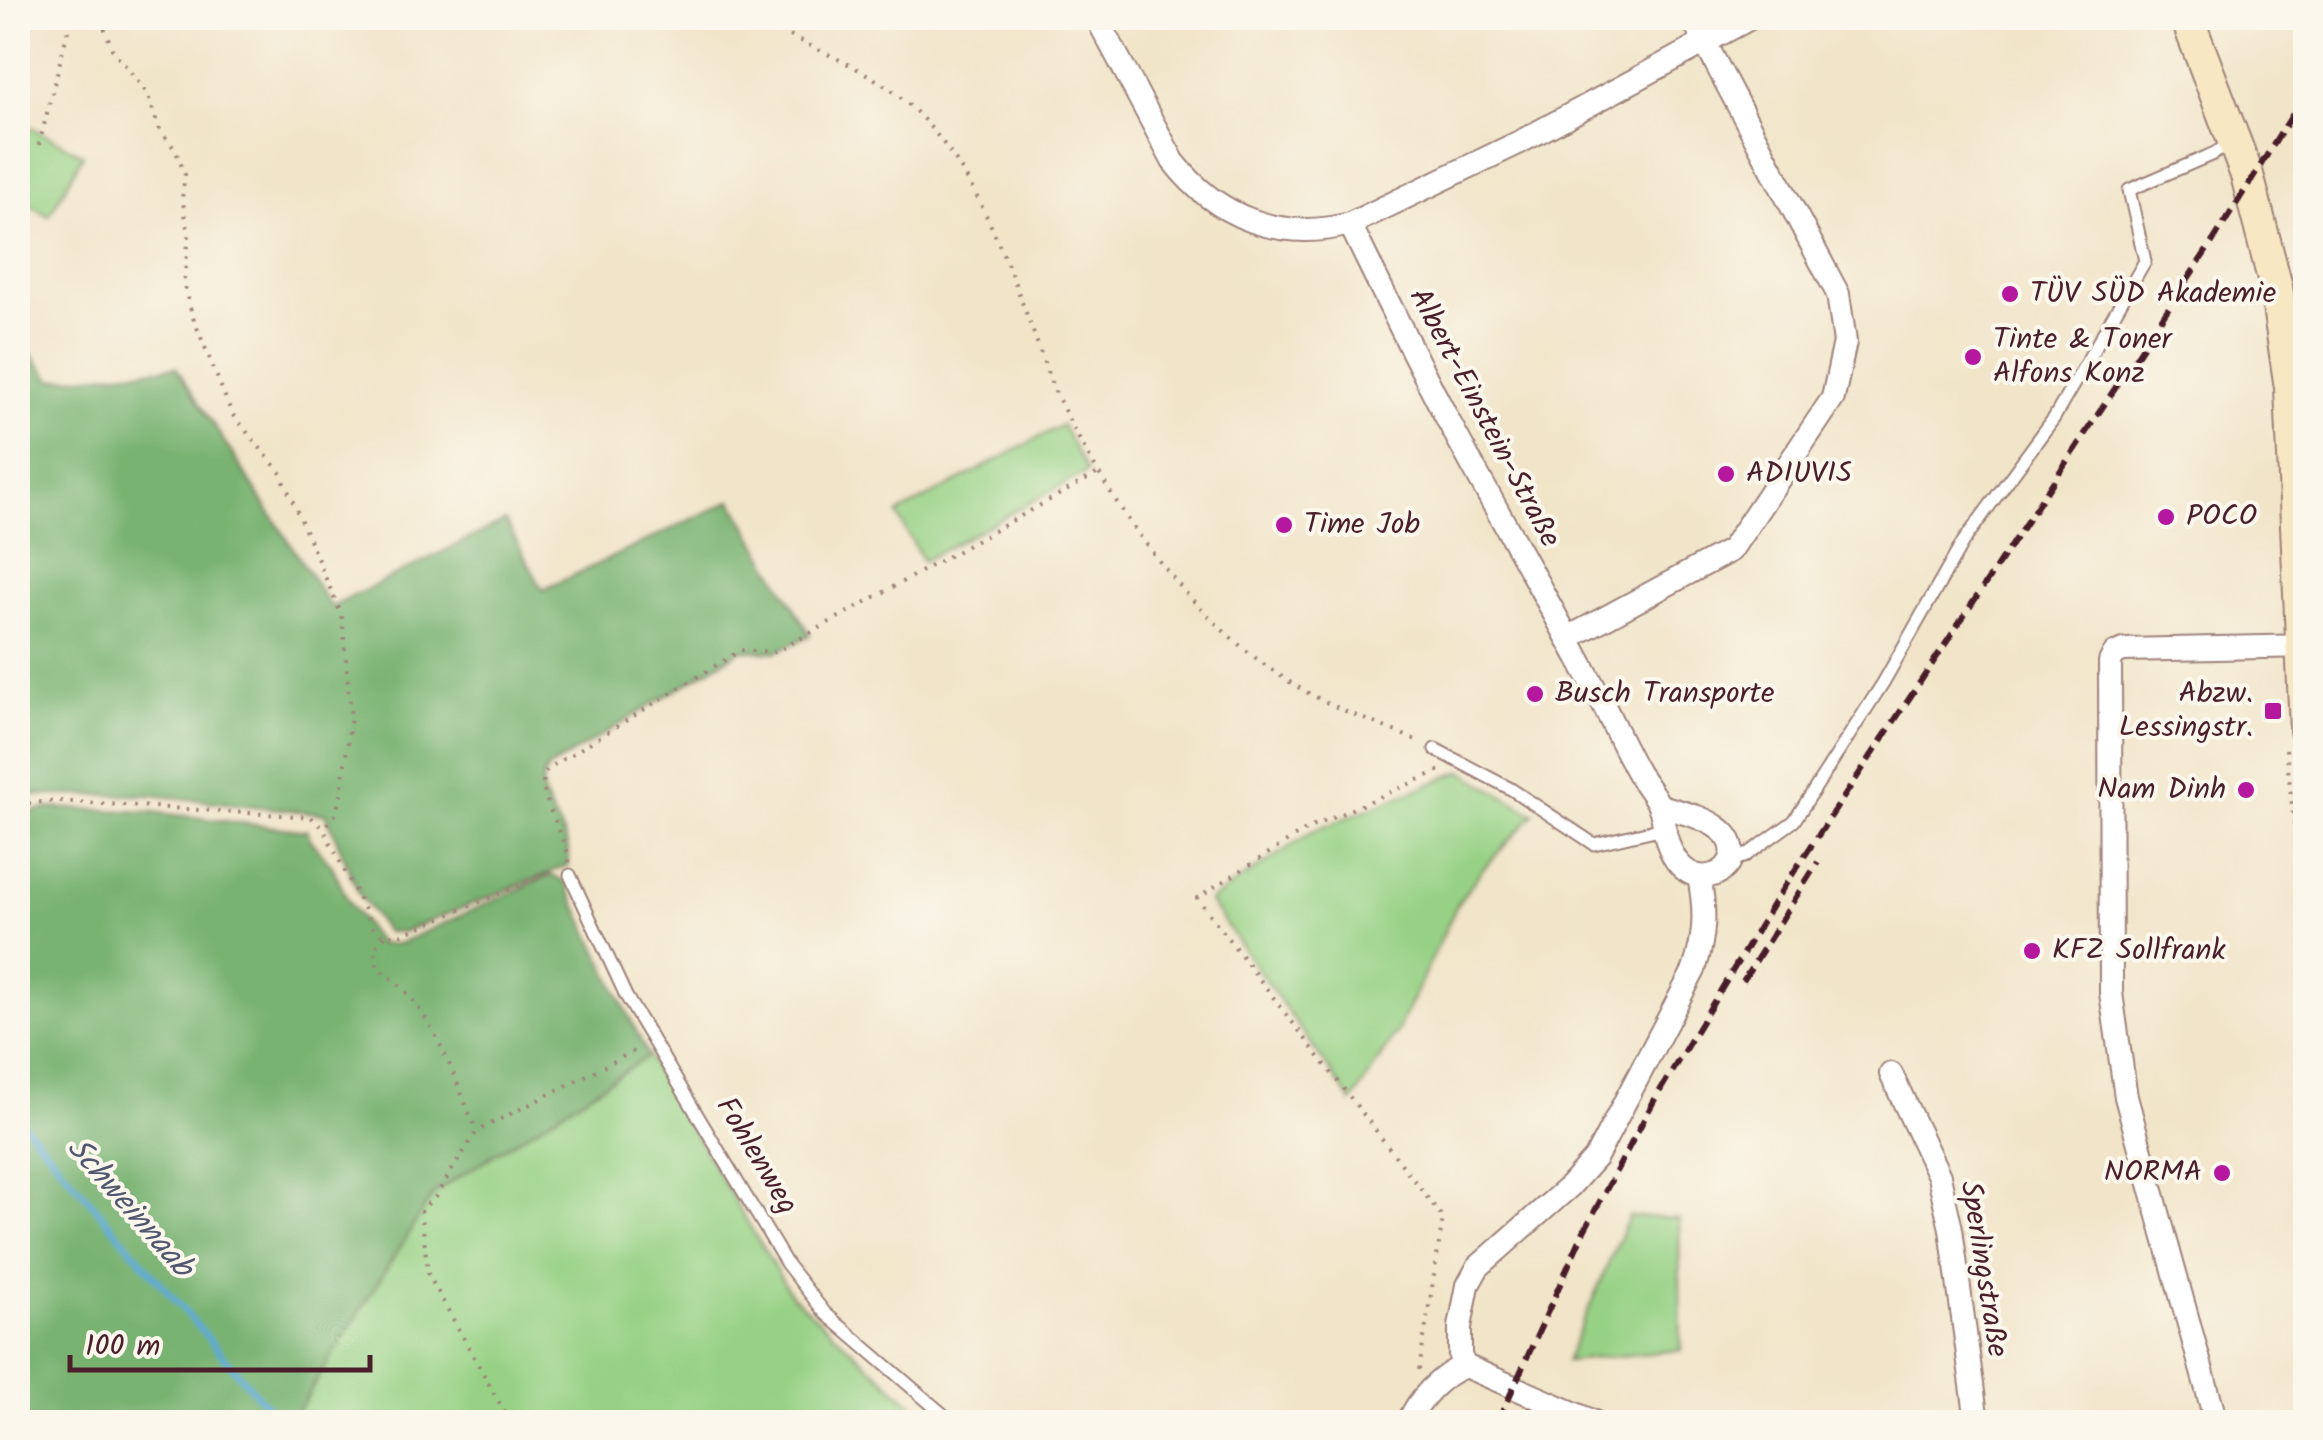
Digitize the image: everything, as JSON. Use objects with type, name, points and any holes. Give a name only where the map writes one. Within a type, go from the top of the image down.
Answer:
[{"type":"main road","points":[[2187,18],[2235,140],[2276,287],[2291,388],[2304,646],[2295,734]]},
{"type":"street","points":[[1097,18],[1173,161],[1187,180],[1212,201],[1255,223],[1278,229],[1326,230],[1350,224],[1520,142],[1750,18]]},
{"type":"street","points":[[1568,638],[1731,550],[1833,398],[1845,342],[1838,294],[1692,18]]},
{"type":"street","name":"Albert-Einstein-Straße","points":[[1350,224],[1448,420],[1662,817],[1679,866],[1699,877]]},
{"type":"street","points":[[2216,1422],[2126,1096],[2111,993],[2110,662],[2123,650],[2304,646]]},
{"type":"street","points":[[1594,1422],[1465,1366],[1460,1356],[1460,1328],[1468,1286],[1478,1267],[1570,1186],[1596,1157],[1694,970],[1703,942],[1705,908],[1699,877],[1726,870],[1731,860],[1730,840],[1710,823],[1662,817]]},
{"type":"street","name":"Sperlingstraße","points":[[1892,1074],[1938,1176],[1951,1229],[1977,1422]]},
{"type":"street","points":[[1409,1422],[1441,1379],[1465,1366]]},
{"type":"lane","points":[[1731,860],[1744,856],[1794,821],[1884,683],[1963,542],[2054,418],[2145,261],[2129,190],[2213,154],[2235,140]]},
{"type":"lane","points":[[1436,749],[1511,789],[1594,844],[1662,817]]},
{"type":"lane","name":"Fohlenweg","points":[[570,874],[626,996],[786,1263],[825,1314],[952,1422]]},
{"type":"path","points":[[38,145],[71,18]]},
{"type":"path","points":[[101,18],[112,49],[148,93],[160,128],[176,151],[185,175],[182,198],[189,235],[184,282],[192,315],[232,414],[280,472],[342,616],[351,717],[341,794],[335,814],[323,828]]},
{"type":"path","points":[[790,36],[870,75],[908,104],[956,159],[1004,253],[1057,396],[1144,541],[1191,602],[1252,656],[1305,691],[1436,749]]},
{"type":"path","points":[[570,874],[568,848],[541,786],[543,774],[549,768],[741,650],[776,652],[1100,472]]},
{"type":"path","points":[[2295,734],[2301,889],[2306,906]]},
{"type":"path","points":[[1418,1374],[1443,1218],[1198,898],[1309,828],[1461,761]]},
{"type":"path","points":[[18,804],[58,800],[311,816],[323,828],[372,927],[385,936],[403,934],[552,871],[570,874]]},
{"type":"path","points":[[385,936],[374,948],[378,969],[401,983],[416,1003],[476,1131]]},
{"type":"path","points":[[510,1422],[428,1274],[422,1210],[476,1131],[652,1042]]},
{"type":"green space","points":[[18,120],[83,155],[49,216],[18,199]]},
{"type":"green space","points":[[18,338],[52,380],[176,367],[331,607],[505,521],[543,590],[732,500],[810,635],[776,652],[741,650],[549,768],[543,777],[544,797],[565,839],[568,865],[403,932],[386,932],[359,894],[326,814],[151,795],[37,795],[18,800]]},
{"type":"green space","points":[[1062,425],[1087,472],[923,561],[897,514]]},
{"type":"green space","points":[[1462,771],[1534,814],[1481,871],[1458,903],[1398,1030],[1352,1102],[1209,901],[1313,831]]},
{"type":"green space","points":[[51,808],[152,812],[307,831],[332,866],[348,901],[379,944],[398,944],[550,875],[565,882],[648,1056],[434,1193],[295,1415],[302,1422],[18,1422],[18,814]]},
{"type":"green space","points":[[648,1056],[791,1295],[932,1422],[302,1422],[295,1415],[434,1193]]},
{"type":"green space","points":[[1629,1216],[1679,1219],[1681,1350],[1566,1361]]},
{"type":"waterway","name":"Schweinnaab","points":[[18,1117],[280,1422]]},
{"type":"railway","points":[[1498,1422],[1584,1231],[1655,1099],[1776,899],[2213,241],[2306,93]]},
{"type":"railway","points":[[1743,981],[1818,862]]},
{"type":"place","name":"TÜV SÜD Akademie","points":[[2010,294]]},
{"type":"place","name":"Tinte & Toner Alfons Konz","points":[[1973,357]]},
{"type":"place","name":"ADIUVIS","points":[[1726,474]]},
{"type":"place","name":"POCO","points":[[2166,517]]},
{"type":"place","name":"Time Job","points":[[1284,525]]},
{"type":"place","name":"Busch Transporte","points":[[1535,694]]},
{"type":"place","name":"Abzw. Lessingstr.","points":[[2273,711]]},
{"type":"place","name":"Nam Dinh","points":[[2246,790]]},
{"type":"place","name":"KFZ Sollfrank","points":[[2032,951]]},
{"type":"place","name":"NORMA","points":[[2222,1173]]}]
